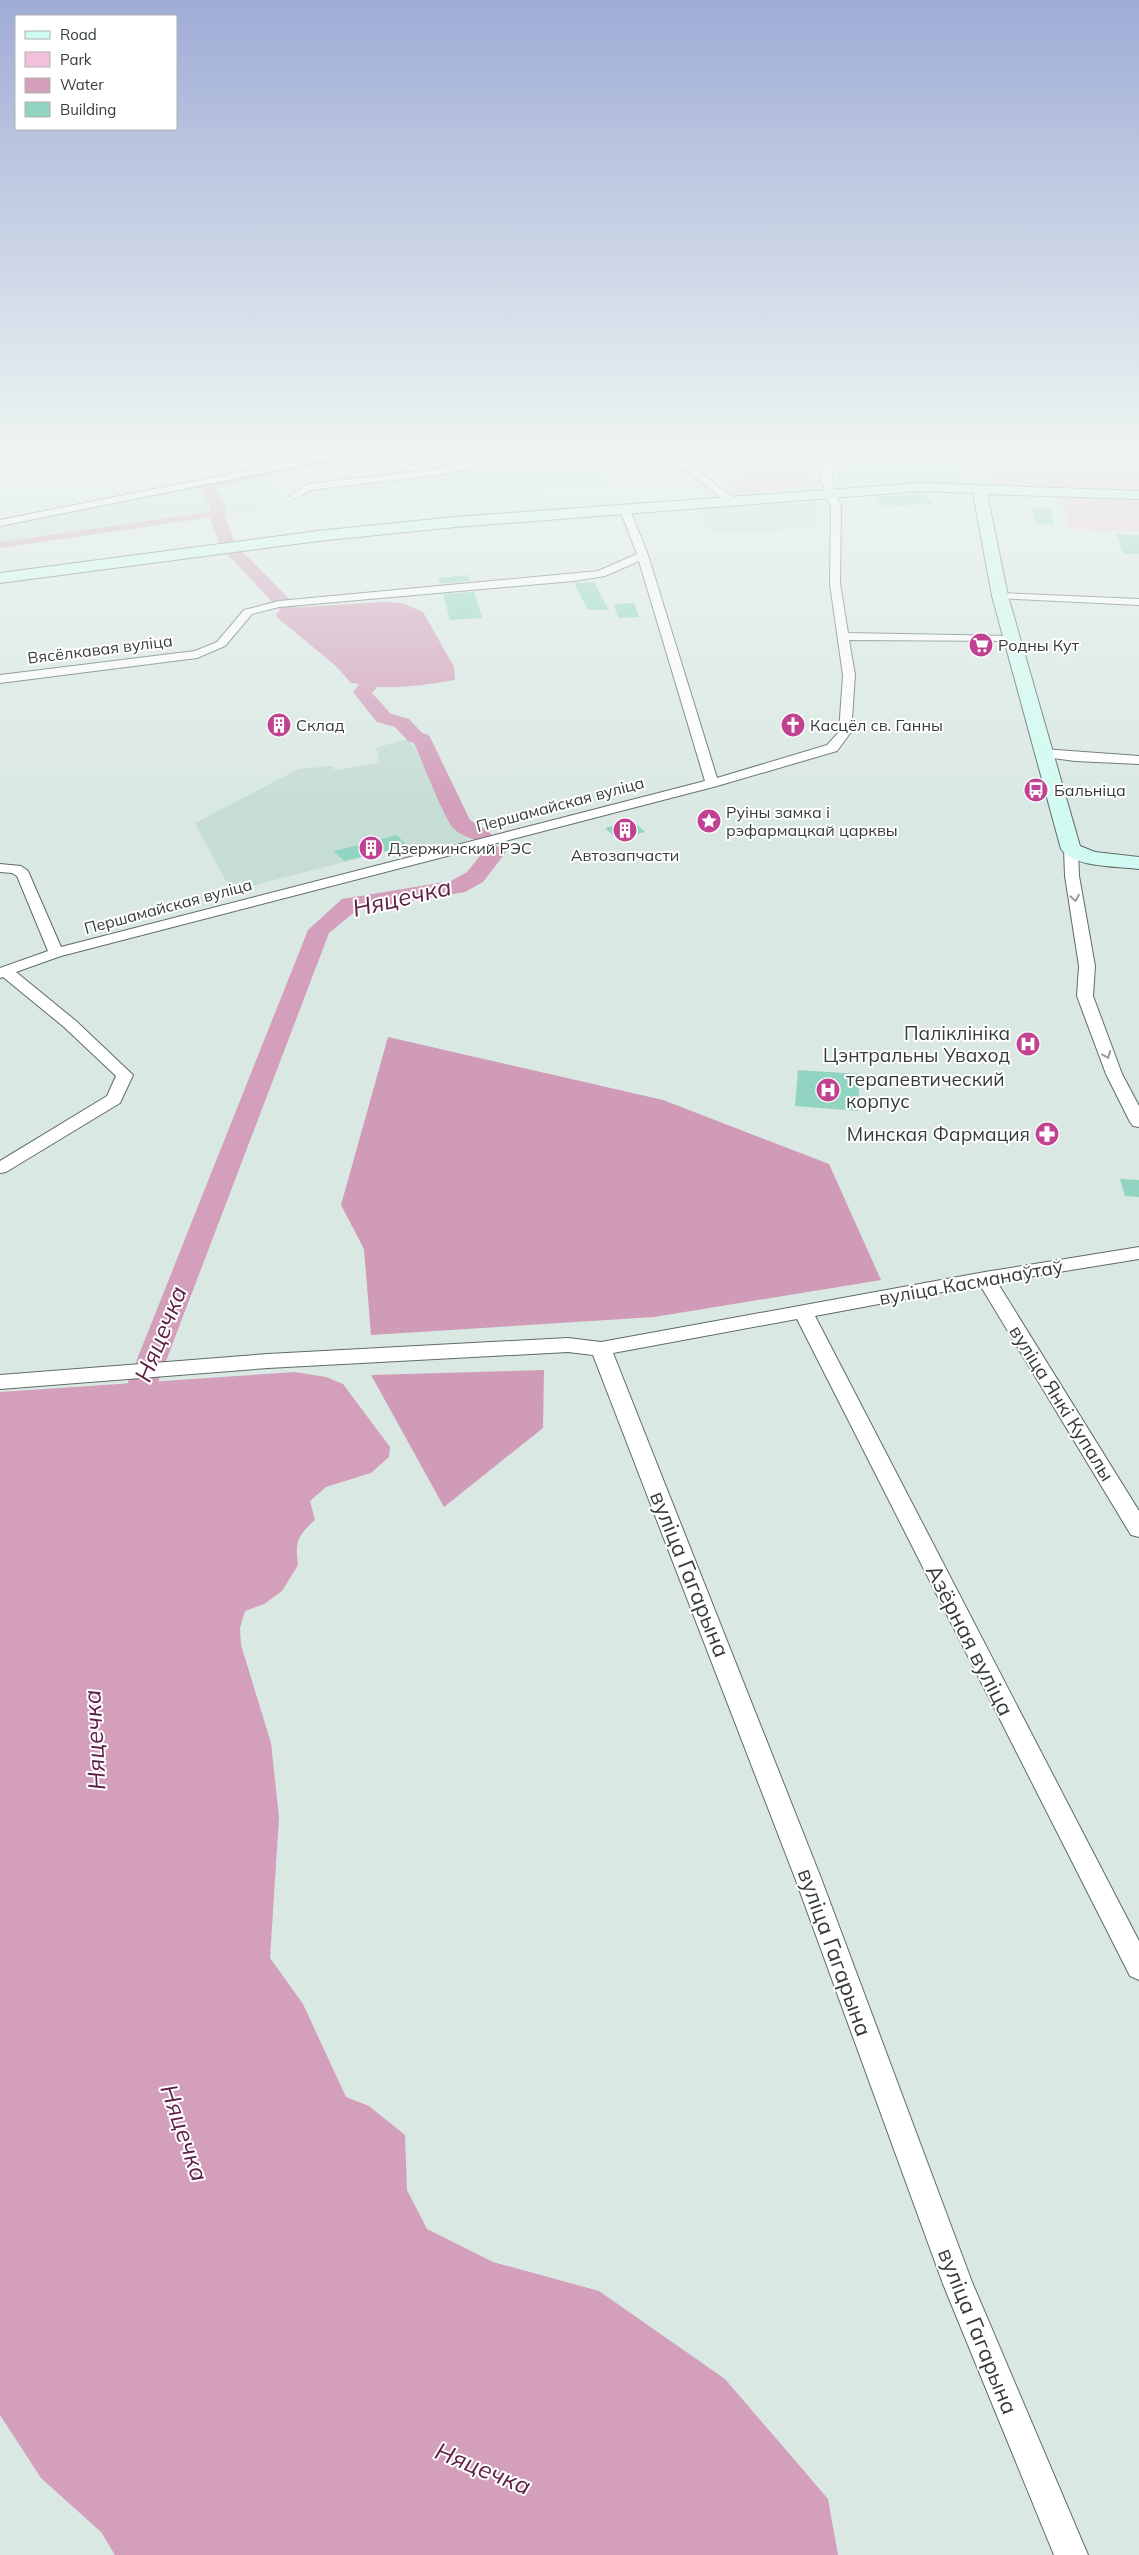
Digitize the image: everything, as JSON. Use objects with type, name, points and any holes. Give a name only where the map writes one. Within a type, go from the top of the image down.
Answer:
[{"type":"street","points":[[0,578],[66,569]]},
{"type":"street","name":"Вясёлкавая вуліца","points":[[0,679],[197,654],[221,644],[248,612],[260,608],[312,600],[601,574],[612,569]]},
{"type":"street","points":[[647,569],[712,783]]},
{"type":"street","name":"Першамайская вуліца","points":[[3,972],[56,953],[712,783],[832,748],[845,732],[849,676],[835,584],[835,569]]},
{"type":"street","points":[[995,569],[1011,639],[1071,849],[1072,876],[1086,959],[1085,996],[1114,1074],[1139,1122]]},
{"type":"street","points":[[1000,596],[1139,602]]},
{"type":"street","points":[[843,636],[1011,639]]},
{"type":"street","points":[[1043,753],[1075,757],[1139,760]]},
{"type":"street","points":[[1071,849],[1079,855],[1092,858],[1139,862]]},
{"type":"street","points":[[0,868],[16,869],[23,874],[56,953]]},
{"type":"street","points":[[0,1168],[114,1100],[125,1075],[100,1054],[70,1024],[3,972]]},
{"type":"street","name":"вуліца Касманаўтаў","points":[[0,1382],[162,1367],[568,1345],[601,1349],[985,1278],[1139,1253]]},
{"type":"street","name":"вуліца Янкі Купалы","points":[[985,1278],[1139,1529]]},
{"type":"street","name":"Азёрная вуліца","points":[[803,1312],[1139,1968]]},
{"type":"street","name":"вуліца Гагарына","points":[[601,1349],[808,1878],[958,2284],[1071,2555]]},
{"type":"shaded area","points":[[409,738],[469,841],[415,853],[407,846],[239,889],[229,887],[195,823],[299,769],[333,766],[335,770],[380,763],[376,748]]},
{"type":"shaded area","points":[[388,1037],[663,1100],[829,1164],[881,1280],[654,1317],[371,1335],[364,1249],[341,1205]]},
{"type":"shaded area","points":[[544,1370],[543,1428],[444,1507],[371,1375]]},
{"type":"water","points":[[381,602],[402,603],[423,612],[454,667],[455,680],[400,687],[381,687],[351,683],[336,666],[278,615],[291,608]]},
{"type":"water","points":[[295,1372],[326,1377],[343,1384],[390,1447],[389,1457],[371,1473],[326,1487],[310,1501],[315,1520],[301,1535],[297,1545],[298,1565],[282,1591],[264,1604],[245,1611],[240,1628],[241,1645],[271,1743],[279,1817],[270,1958],[303,2004],[346,2097],[369,2106],[405,2135],[407,2190],[427,2229],[493,2262],[599,2291],[725,2379],[828,2499],[838,2555],[115,2555],[101,2532],[41,2478],[0,2415],[0,1392]]},
{"type":"building","points":[[468,575],[470,581],[441,584],[438,578]]},
{"type":"building","points":[[594,582],[609,610],[588,610],[574,583]]},
{"type":"building","points":[[474,592],[482,618],[450,620],[443,594]]},
{"type":"building","points":[[634,603],[639,617],[618,618],[614,604]]},
{"type":"building","name":"Автозапчасти","points":[[633,821],[645,832],[617,839],[605,828]]},
{"type":"building","name":"Дзержинский РЭС","points":[[397,835],[407,846],[344,861],[334,851]]},
{"type":"building","name":"терапевтический корпус","points":[[798,1070],[860,1074],[858,1111],[795,1106]]},
{"type":"building","points":[[1120,1179],[1139,1180],[1139,1197],[1125,1196]]},
{"type":"waterway","name":"Няцечка","points":[[251,569],[289,609],[285,615],[370,685],[362,692],[384,718],[402,723],[415,737],[422,739],[461,824],[482,836]]},
{"type":"waterway","name":"Няцечка","points":[[126,1416],[143,1382],[319,930],[350,904],[457,887],[475,877],[495,852]]},
{"type":"place","name":"Родны Кут","points":[[981,645]]},
{"type":"place","name":"Склад","points":[[279,725]]},
{"type":"place","name":"Касцёл св. Ганны","points":[[793,725]]},
{"type":"place","name":"Бальніца","points":[[1036,790]]},
{"type":"place","name":"Руіны замка і рэфармацкай царквы","points":[[709,821]]},
{"type":"place","name":"Автозапчасти","points":[[625,830]]},
{"type":"place","name":"Дзержинский РЭС","points":[[371,848]]},
{"type":"place","name":"Паліклініка Цэнтральны Уваход","points":[[1028,1044]]},
{"type":"place","name":"терапевтический корпус","points":[[828,1090]]},
{"type":"place","name":"Минская Фармация","points":[[1047,1134]]}]
